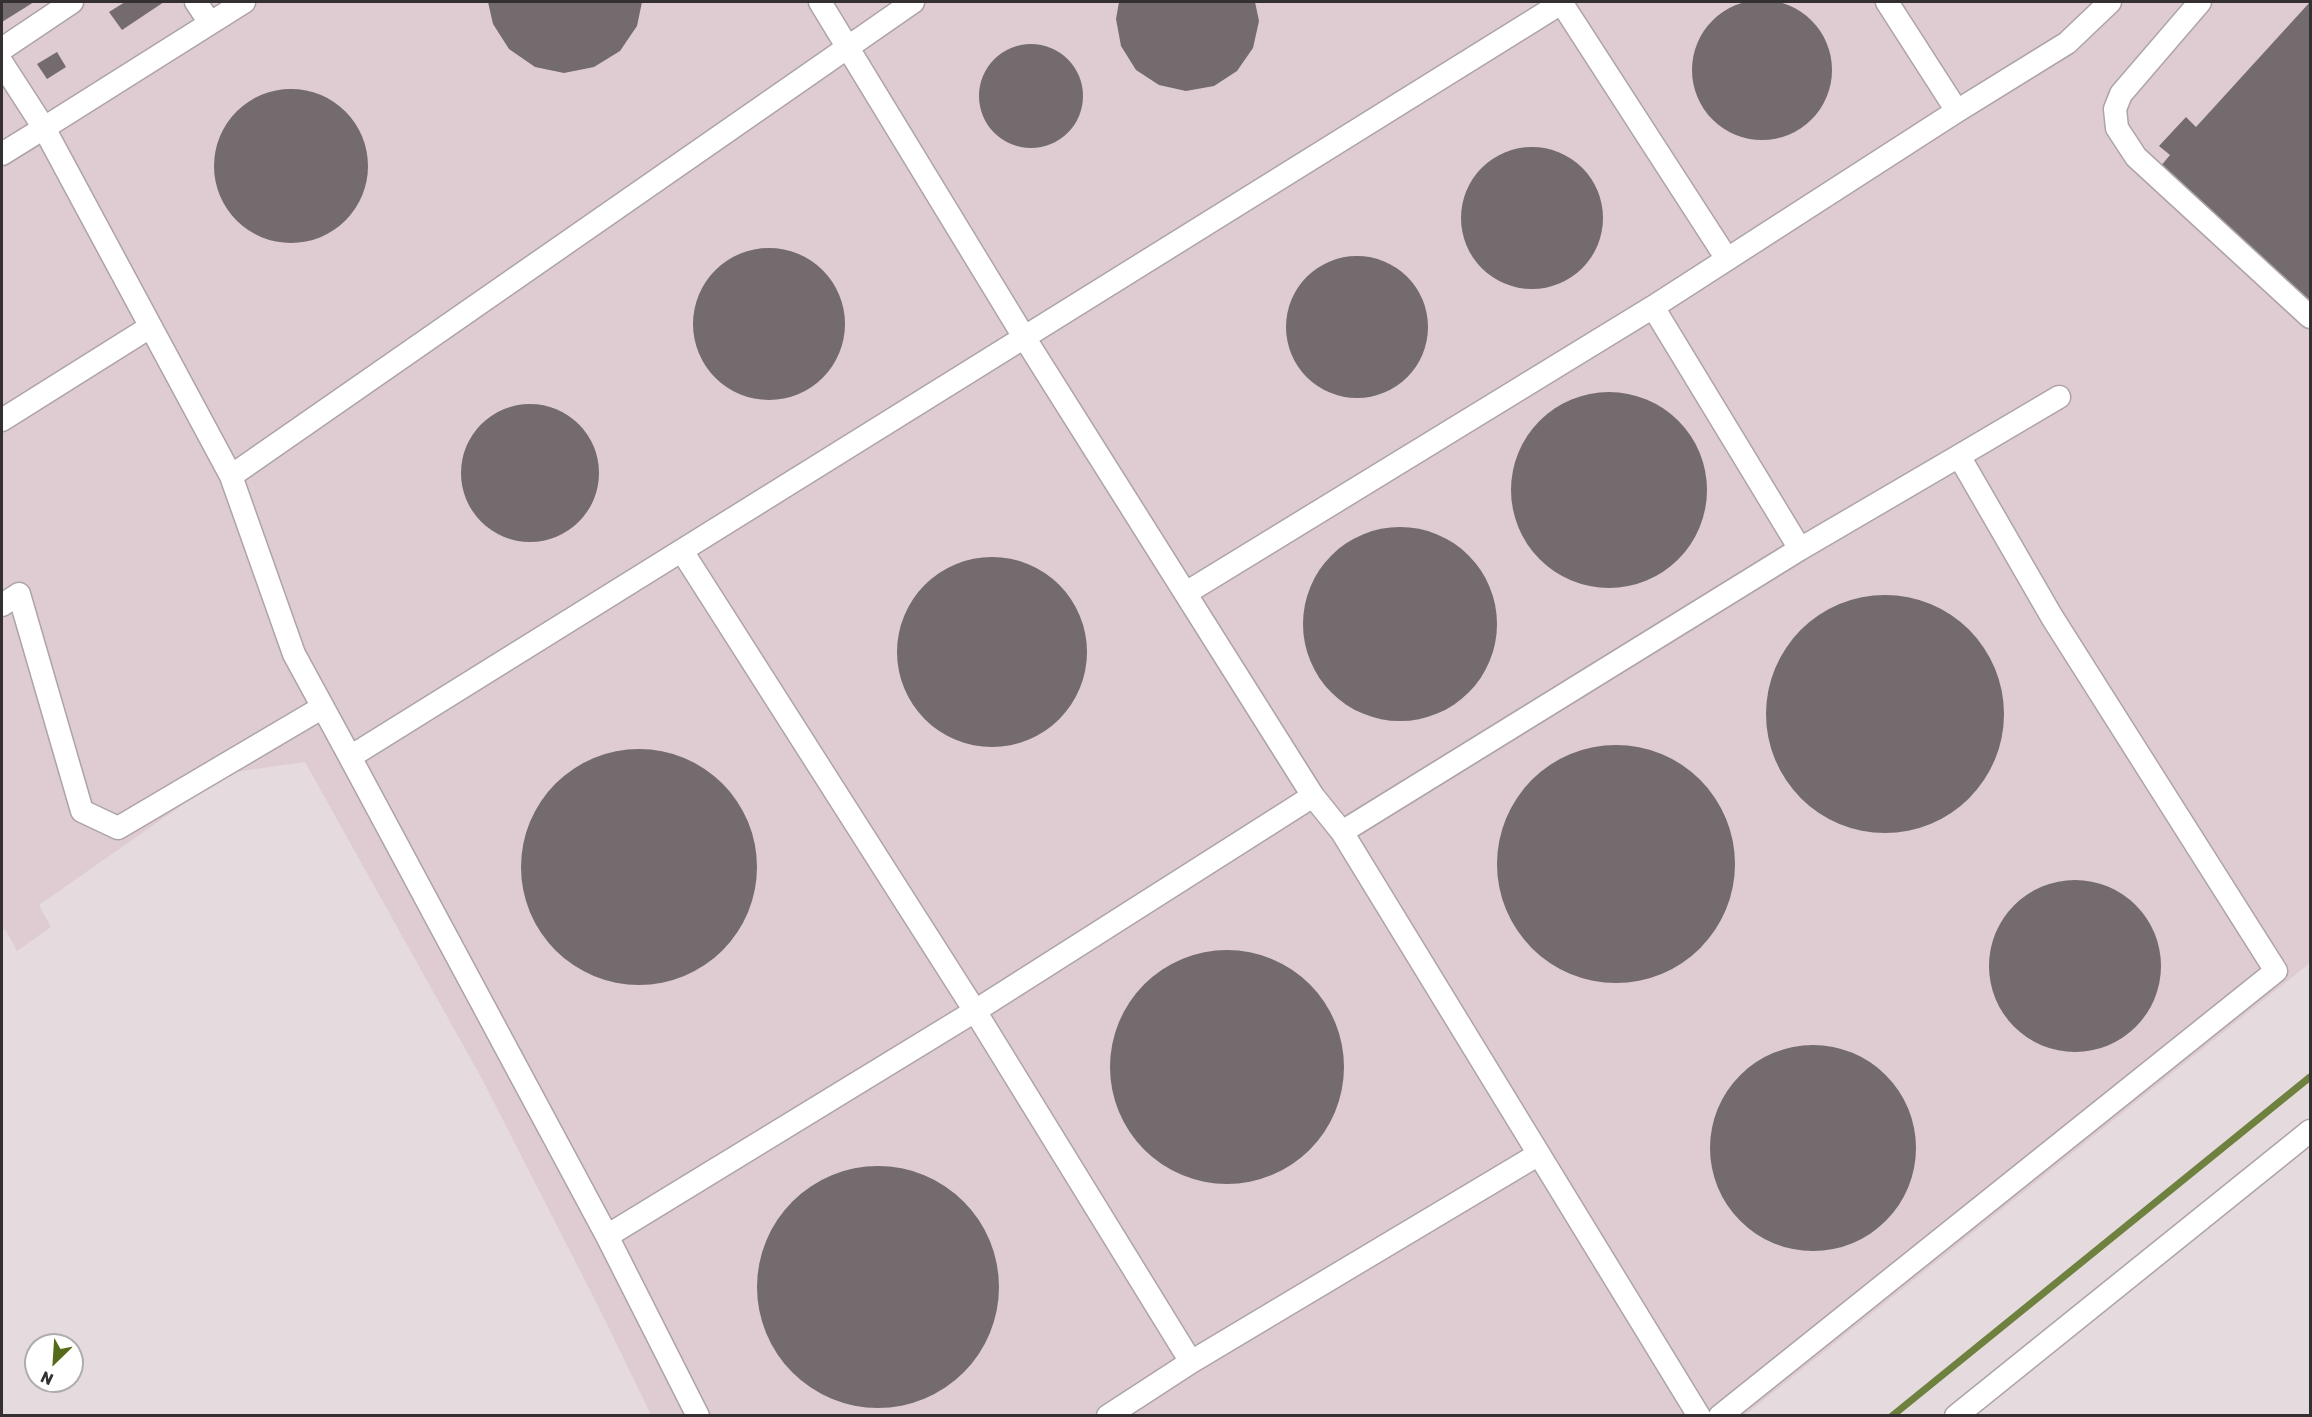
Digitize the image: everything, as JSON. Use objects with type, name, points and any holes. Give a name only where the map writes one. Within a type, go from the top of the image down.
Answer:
[{"type":"lane","points":[[2,49],[72,2]]},
{"type":"lane","points":[[196,2],[210,23]]},
{"type":"lane","points":[[2,154],[244,2]]},
{"type":"lane","points":[[820,2],[1024,338],[1313,796],[1342,832],[1699,1416]]},
{"type":"lane","points":[[231,476],[913,2]]},
{"type":"lane","points":[[350,757],[1562,2],[1727,259]]},
{"type":"lane","points":[[1887,2],[1957,111]]},
{"type":"lane","points":[[1186,593],[1653,307],[1957,111],[2067,43],[2110,2]]},
{"type":"lane","points":[[2200,2],[2121,94],[2115,109],[2117,128],[2136,157],[2310,317]]},
{"type":"lane","points":[[2,63],[44,128],[231,476],[294,654],[607,1236],[698,1416]]},
{"type":"lane","points":[[1653,307],[1800,549]]},
{"type":"lane","points":[[2,420],[150,327]]},
{"type":"lane","points":[[1342,832],[1800,549],[2059,397]]},
{"type":"lane","points":[[1720,1416],[2276,971],[2052,617],[1959,456]]},
{"type":"lane","points":[[682,550],[975,1011],[1191,1362]]},
{"type":"lane","points":[[2,605],[19,594],[82,811],[118,828],[323,707]]},
{"type":"lane","points":[[607,1236],[975,1011],[1313,796]]},
{"type":"lane","points":[[1956,1416],[2310,1131]]},
{"type":"lane","points":[[1108,1416],[1191,1362],[1539,1154]]},
{"type":"shaded area","points":[[2,2],[2310,2],[2310,963],[1745,1415],[651,1415],[483,1081],[305,762],[228,773],[39,905],[51,927],[17,951],[5,929],[2,931]]},
{"type":"building","points":[[1762,0],[1789,5],[1812,20],[1827,43],[1832,70],[1827,97],[1812,120],[1789,135],[1762,140],[1735,135],[1712,120],[1697,97],[1692,70],[1697,43],[1712,20],[1735,5]]},
{"type":"building","points":[[2,2],[34,2],[2,22]]},
{"type":"building","points":[[125,2],[164,2],[122,30],[109,12]]},
{"type":"building","points":[[488,2],[642,2],[637,26],[620,51],[594,67],[564,73],[535,67],[509,49],[493,24]]},
{"type":"building","points":[[1119,2],[1255,2],[1259,21],[1253,48],[1237,71],[1214,86],[1186,91],[1159,85],[1136,70],[1121,46],[1116,19]]},
{"type":"building","points":[[2310,2],[2310,304],[2160,167],[2170,155],[2159,146],[2186,117],[2196,127]]},
{"type":"building","points":[[1031,44],[1051,48],[1068,59],[1079,76],[1083,96],[1079,116],[1068,133],[1051,144],[1031,148],[1011,144],[994,133],[983,116],[979,96],[983,76],[994,59],[1011,48]]},
{"type":"building","points":[[57,52],[66,67],[47,79],[37,64]]},
{"type":"building","points":[[291,89],[306,90],[321,95],[346,111],[362,136],[367,151],[367,181],[362,196],[346,221],[321,237],[306,242],[291,243],[276,242],[261,237],[236,221],[220,196],[215,181],[214,166],[215,151],[220,136],[236,111],[261,95],[276,90]]},
{"type":"building","points":[[1532,147],[1559,153],[1582,168],[1597,191],[1603,218],[1597,245],[1582,268],[1559,283],[1532,289],[1505,283],[1482,268],[1467,245],[1461,218],[1467,191],[1482,168],[1505,153]]},
{"type":"building","points":[[769,248],[784,249],[798,254],[823,270],[839,295],[844,309],[844,339],[839,353],[823,378],[798,394],[784,399],[769,400],[754,399],[740,394],[715,378],[699,353],[694,339],[693,324],[694,309],[699,295],[715,270],[740,254],[754,249]]},
{"type":"building","points":[[1357,256],[1384,262],[1407,277],[1422,300],[1428,327],[1422,354],[1407,377],[1384,392],[1357,398],[1330,392],[1307,377],[1292,354],[1286,327],[1292,300],[1307,277],[1330,262]]},
{"type":"building","points":[[1609,392],[1628,394],[1655,404],[1671,414],[1685,428],[1699,453],[1705,471],[1707,490],[1705,509],[1695,536],[1685,552],[1671,566],[1646,580],[1628,586],[1609,588],[1590,586],[1563,576],[1547,566],[1533,552],[1519,527],[1513,509],[1511,490],[1513,471],[1523,444],[1533,428],[1547,414],[1572,400],[1590,394]]},
{"type":"building","points":[[530,404],[556,409],[579,424],[594,447],[599,473],[594,499],[579,522],[556,537],[530,542],[504,537],[481,522],[466,499],[461,473],[466,447],[481,424],[504,409]]},
{"type":"building","points":[[1400,527],[1419,529],[1446,539],[1461,549],[1475,563],[1489,587],[1495,605],[1497,624],[1495,643],[1485,670],[1475,685],[1461,699],[1437,713],[1419,719],[1400,721],[1381,719],[1354,709],[1339,699],[1325,685],[1311,661],[1305,643],[1303,624],[1305,605],[1315,578],[1325,563],[1339,549],[1363,535],[1381,529]]},
{"type":"building","points":[[992,557],[1019,561],[1045,573],[1059,585],[1071,599],[1083,625],[1087,652],[1083,679],[1071,705],[1059,719],[1045,731],[1019,743],[992,747],[965,743],[939,731],[925,719],[913,705],[901,679],[897,652],[901,625],[913,599],[925,585],[939,573],[965,561]]},
{"type":"building","points":[[1885,595],[1908,597],[1931,604],[1951,615],[1969,630],[1984,648],[1995,668],[2002,691],[2004,714],[2002,737],[1995,760],[1984,780],[1969,798],[1951,813],[1931,824],[1908,831],[1885,833],[1862,831],[1839,824],[1819,813],[1801,798],[1786,780],[1775,760],[1768,737],[1766,714],[1768,691],[1775,668],[1786,648],[1801,630],[1819,615],[1839,604],[1862,597]]},
{"type":"building","points":[[1616,745],[1639,747],[1661,754],[1682,765],[1700,780],[1715,798],[1726,819],[1733,841],[1735,864],[1733,887],[1726,909],[1715,930],[1700,948],[1682,963],[1661,974],[1639,981],[1616,983],[1593,981],[1571,974],[1550,963],[1532,948],[1517,930],[1506,909],[1499,887],[1497,864],[1499,841],[1506,819],[1517,798],[1532,780],[1550,765],[1571,754],[1593,747]]},
{"type":"building","points":[[639,749],[684,758],[714,776],[730,792],[748,822],[757,867],[748,912],[730,942],[714,958],[684,976],[639,985],[594,976],[564,958],[548,942],[530,912],[521,867],[530,822],[548,792],[564,776],[594,758]]},
{"type":"building","points":[[2075,880],[2092,881],[2108,886],[2123,894],[2136,905],[2147,918],[2155,933],[2160,949],[2160,983],[2155,999],[2147,1014],[2136,1027],[2123,1038],[2108,1046],[2092,1051],[2075,1052],[2058,1051],[2042,1046],[2027,1038],[2014,1027],[2003,1014],[1995,999],[1990,983],[1989,966],[1990,949],[1995,933],[2003,918],[2014,905],[2027,894],[2042,886],[2058,881]]},
{"type":"building","points":[[1227,950],[1250,952],[1272,959],[1292,970],[1310,984],[1324,1002],[1335,1022],[1342,1044],[1344,1067],[1342,1090],[1335,1112],[1324,1132],[1310,1150],[1292,1164],[1272,1175],[1250,1182],[1227,1184],[1204,1182],[1182,1175],[1162,1164],[1144,1150],[1130,1132],[1119,1112],[1112,1090],[1110,1067],[1112,1044],[1119,1022],[1130,1002],[1144,984],[1162,970],[1182,959],[1204,952]]},
{"type":"building","points":[[1803,1045],[1823,1045],[1853,1052],[1879,1068],[1893,1082],[1909,1108],[1916,1148],[1909,1188],[1893,1214],[1879,1228],[1853,1244],[1823,1251],[1803,1251],[1773,1244],[1747,1228],[1733,1214],[1717,1188],[1710,1158],[1710,1138],[1717,1108],[1733,1082],[1747,1068],[1773,1052]]},
{"type":"building","points":[[866,1166],[890,1166],[913,1171],[935,1180],[964,1201],[979,1220],[990,1241],[997,1263],[999,1287],[997,1311],[990,1333],[979,1354],[964,1373],[935,1394],[913,1403],[890,1408],[866,1408],[843,1403],[821,1394],[801,1381],[784,1364],[771,1344],[762,1322],[757,1299],[757,1275],[762,1252],[771,1230],[784,1210],[801,1193],[821,1180],[843,1171]]},
{"type":"waterway","points":[[1892,1416],[2310,1077]]}]
